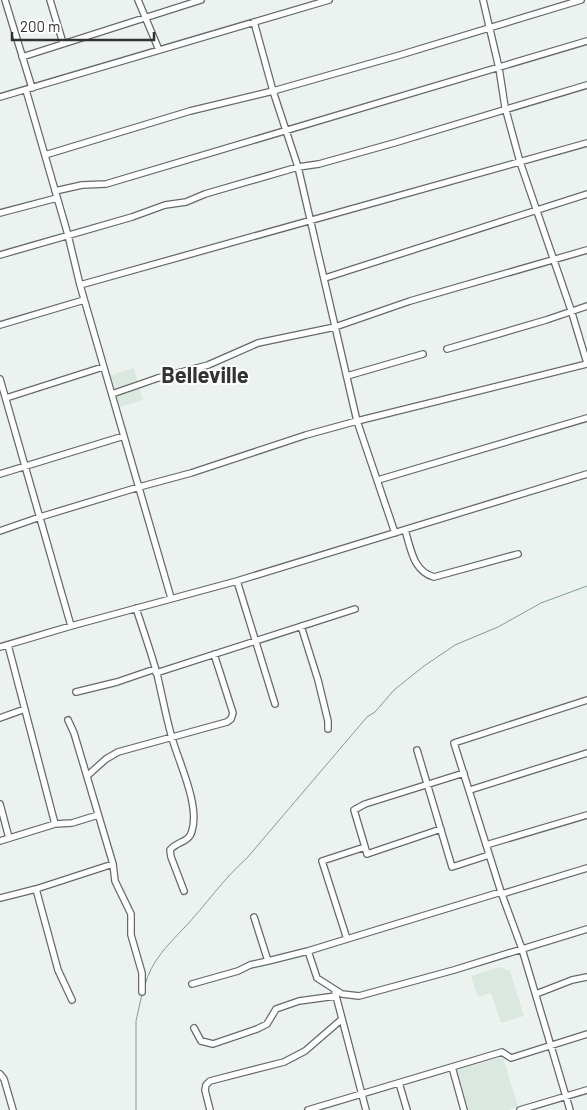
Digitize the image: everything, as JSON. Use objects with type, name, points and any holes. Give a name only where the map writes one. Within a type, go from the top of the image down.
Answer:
[{"type":"street","points":[[5,0],[22,56],[54,191],[68,235],[84,300],[171,598]]},
{"type":"street","points":[[50,0],[64,43]]},
{"type":"street","points":[[138,0],[159,50]]},
{"type":"street","points":[[22,56],[201,0]]},
{"type":"street","points":[[0,97],[329,0]]},
{"type":"street","points":[[0,531],[40,517],[191,473],[357,421],[587,363],[571,310],[520,162],[506,109],[499,68],[483,0]]},
{"type":"street","points":[[45,155],[190,112],[273,91],[581,0]]},
{"type":"street","points":[[254,22],[273,91],[298,167],[357,421],[395,533]]},
{"type":"street","points":[[54,191],[82,185],[106,184],[587,41]]},
{"type":"street","points":[[0,255],[132,217],[165,205],[186,202],[205,194],[298,167],[319,164],[587,85]]},
{"type":"street","points":[[80,285],[587,143]]},
{"type":"street","points":[[325,278],[587,194]]},
{"type":"street","points":[[0,213],[57,198]]},
{"type":"street","points":[[112,394],[158,378],[208,365],[258,343],[335,327],[410,301],[587,250]]},
{"type":"street","points":[[0,326],[84,300]]},
{"type":"street","points":[[447,349],[587,306]]},
{"type":"street","points":[[347,376],[423,354]]},
{"type":"street","points":[[6,398],[103,367]]},
{"type":"street","points":[[0,379],[71,626]]},
{"type":"street","points":[[378,480],[587,418]]},
{"type":"street","points":[[0,474],[124,436]]},
{"type":"street","points":[[0,647],[237,581],[587,474]]},
{"type":"street","points":[[406,530],[419,570],[426,575],[434,577],[518,554]]},
{"type":"street","points":[[237,581],[275,704]]},
{"type":"street","points":[[136,608],[156,671],[172,737],[194,813],[193,830],[190,837],[186,841],[174,845],[170,850],[171,858],[184,891]]},
{"type":"street","points":[[76,692],[214,654],[355,609]]},
{"type":"street","points":[[301,626],[318,680],[328,721],[328,729]]},
{"type":"street","points":[[8,644],[55,824]]},
{"type":"street","points":[[87,776],[106,759],[118,752],[227,722],[231,719],[232,713],[214,654]]},
{"type":"street","points":[[570,1110],[522,949],[489,855],[454,743],[587,700]]},
{"type":"street","points":[[0,718],[25,709]]},
{"type":"street","points":[[68,720],[74,733],[113,864],[115,880],[131,914],[131,935],[142,973],[142,992]]},
{"type":"street","points":[[417,750],[452,866],[489,855]]},
{"type":"street","points":[[470,790],[587,753]]},
{"type":"street","points":[[441,829],[368,854],[354,810],[365,804],[464,773]]},
{"type":"street","points":[[0,804],[9,838]]},
{"type":"street","points":[[0,842],[55,824],[72,823],[98,815]]},
{"type":"street","points":[[486,844],[587,815]]},
{"type":"street","points":[[347,939],[322,861],[365,847]]},
{"type":"street","points":[[0,898],[36,889],[113,864]]},
{"type":"street","points":[[192,984],[238,971],[250,965],[308,951],[587,868]]},
{"type":"street","points":[[36,889],[58,970],[72,1000]]},
{"type":"street","points":[[254,917],[268,961]]},
{"type":"street","points":[[194,1028],[201,1041],[213,1044],[267,1024],[276,1009],[299,1001],[335,993],[359,996],[587,929]]},
{"type":"street","points":[[308,951],[317,978],[335,993],[366,1110]]},
{"type":"street","points":[[536,994],[572,980],[587,977]]},
{"type":"street","points":[[210,1110],[205,1090],[206,1085],[210,1081],[284,1062],[305,1051],[342,1019]]},
{"type":"street","points":[[308,1110],[502,1052],[511,1058],[587,1034]]},
{"type":"street","points":[[452,1067],[464,1110]]},
{"type":"street","points":[[0,1074],[4,1078],[13,1110]]},
{"type":"street","points":[[399,1083],[407,1110]]},
{"type":"street","points":[[524,1110],[587,1090]]},
{"type":"shaded area","points":[[134,368],[143,400],[120,407],[111,375]]},
{"type":"shaded area","points":[[500,967],[510,971],[524,1016],[501,1023],[491,993],[478,997],[471,976]]},
{"type":"shaded area","points":[[503,1057],[518,1107],[507,1110],[468,1110],[457,1070]]},
{"type":"waterway","points":[[145,985],[151,968],[166,947],[247,858],[367,717],[375,712],[394,690],[424,666],[455,645],[498,627],[541,603],[587,586]]},
{"type":"waterway","points":[[136,1110],[136,1021],[142,994]]},
{"type":"district","name":"Belleville","points":[[205,375]]}]
